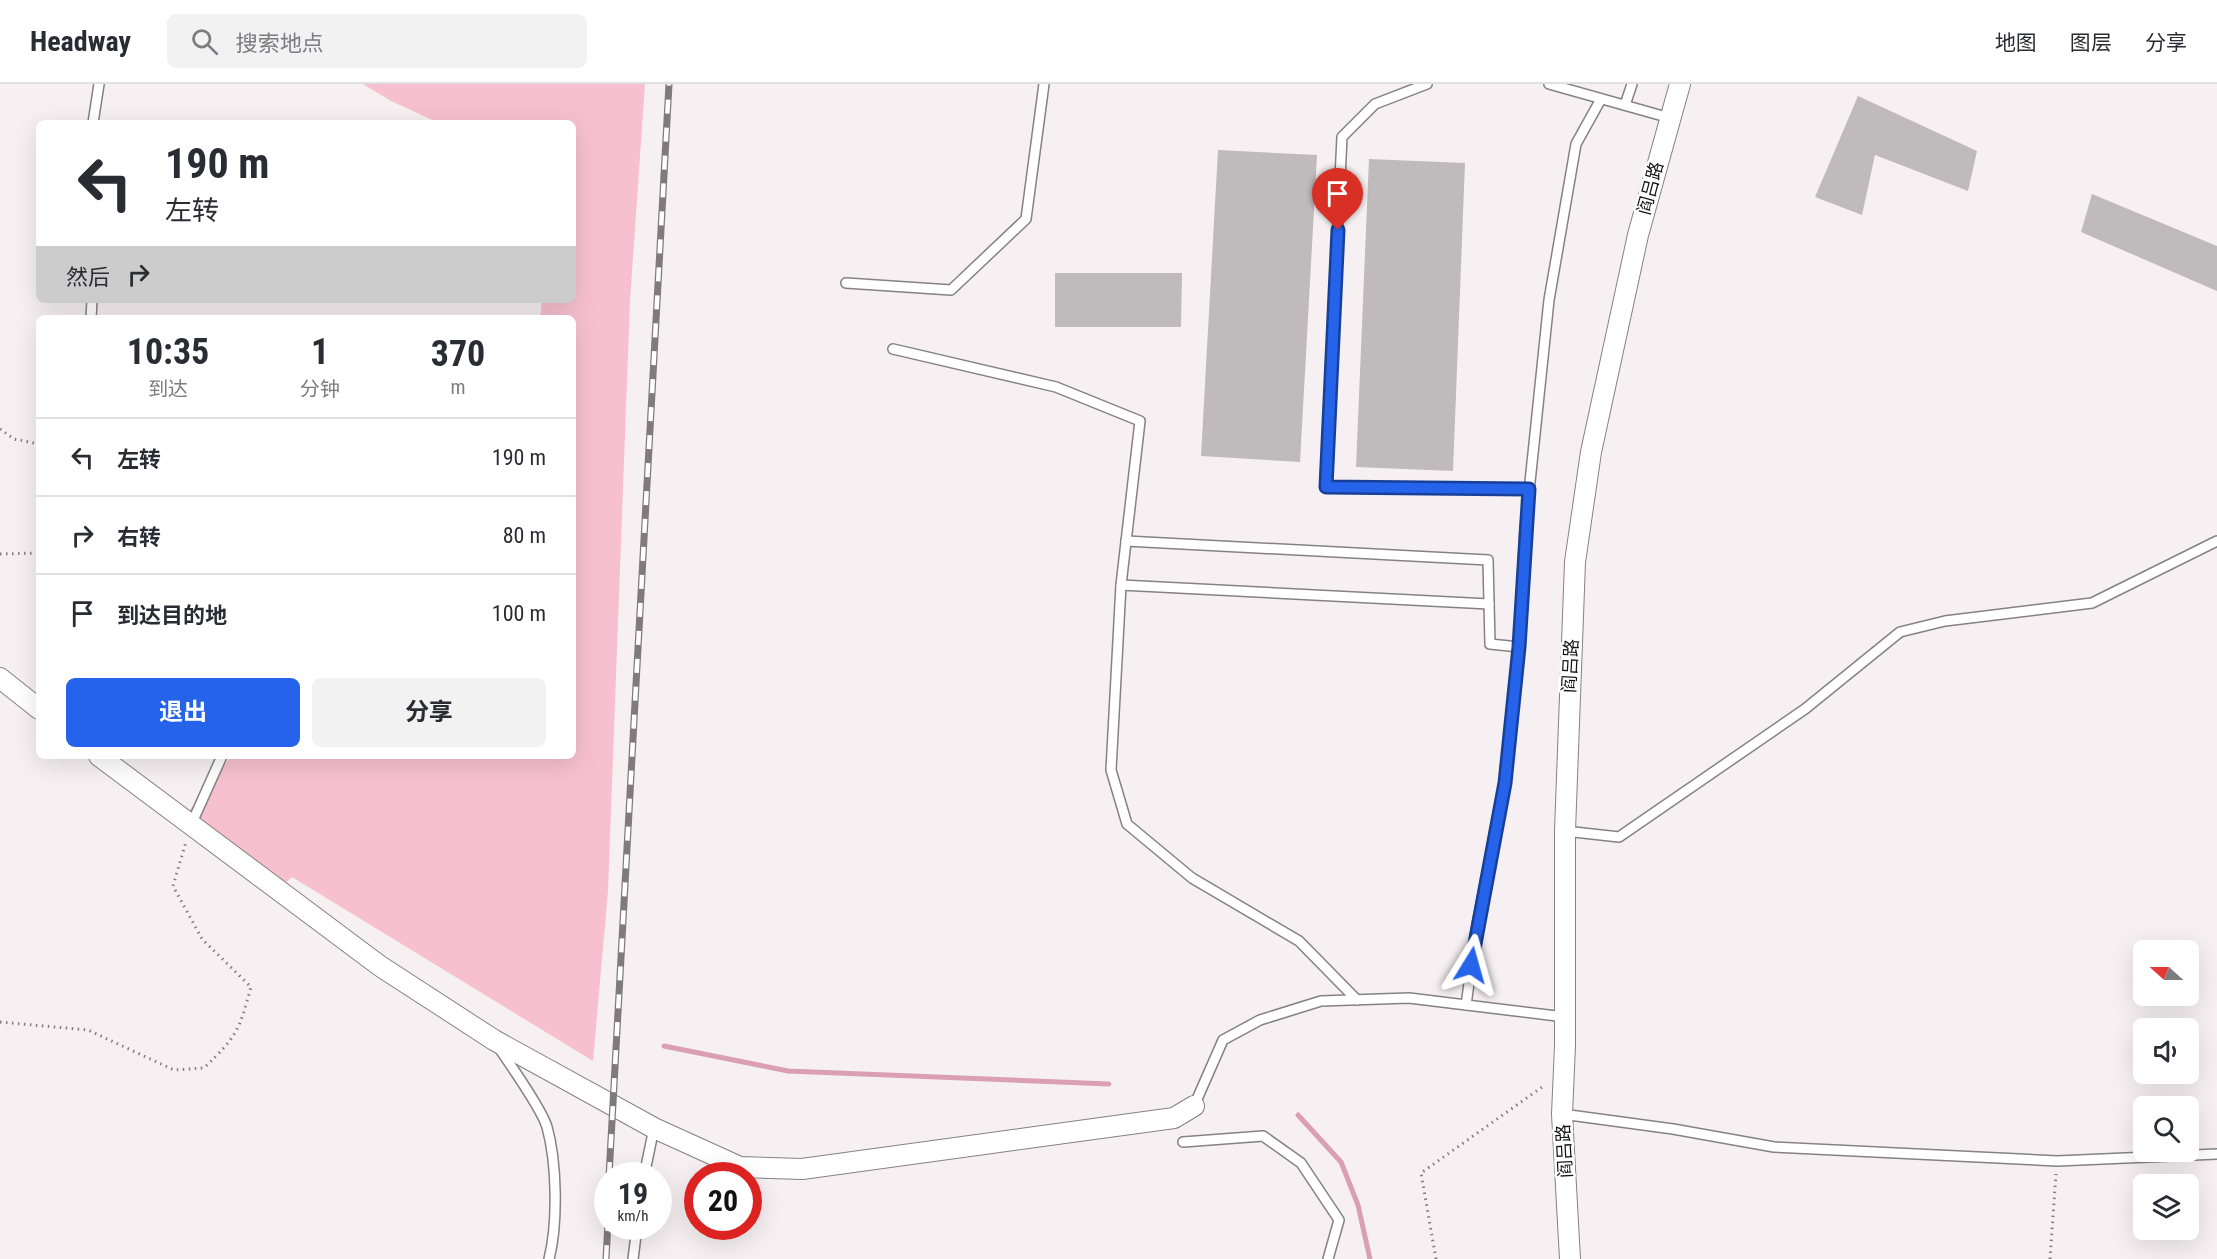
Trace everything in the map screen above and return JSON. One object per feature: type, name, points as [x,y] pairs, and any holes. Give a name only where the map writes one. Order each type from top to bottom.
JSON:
[{"type":"street","name":"阎吕路","points":[[1570,1259],[1562,1114],[1565,1017],[1565,831],[1575,562],[1591,452],[1638,235],[1680,84]]},
{"type":"street","points":[[0,678],[36,707]]},
{"type":"street","points":[[103,759],[380,966],[494,1040],[654,1128],[740,1167],[802,1170],[1174,1118],[1194,1106]]},
{"type":"lane","points":[[93,120],[99,84]]},
{"type":"lane","points":[[846,284],[951,290],[1026,219],[1044,84]]},
{"type":"lane","points":[[1427,84],[1375,104],[1342,137],[1326,487],[1529,489]]},
{"type":"lane","points":[[1549,84],[1670,118]]},
{"type":"lane","points":[[1624,105],[1632,84]]},
{"type":"lane","points":[[1466,1005],[1477,925],[1505,783],[1519,647],[1529,489],[1549,300],[1576,144],[1601,99]]},
{"type":"lane","points":[[893,349],[1056,387],[1140,422],[1121,585],[1111,770],[1127,824],[1192,878],[1299,941],[1357,1000]]},
{"type":"lane","points":[[1126,541],[1488,560],[1490,644],[1519,647]]},
{"type":"lane","points":[[1565,831],[1618,837],[1805,709],[1900,632],[1945,621],[2092,603],[2217,541]]},
{"type":"lane","points":[[1121,585],[1489,604]]},
{"type":"lane","points":[[191,826],[221,759]]},
{"type":"lane","points":[[1194,1106],[1223,1040],[1260,1020],[1321,1001],[1408,998],[1565,1017]]},
{"type":"lane","points":[[494,1040],[547,1125],[553,1170],[554,1215],[554,1238],[549,1259]]},
{"type":"lane","points":[[1562,1114],[1673,1129],[1774,1148],[2057,1161],[2217,1154]]},
{"type":"lane","points":[[647,1162],[654,1128]]},
{"type":"lane","points":[[1183,1142],[1263,1136],[1301,1163],[1339,1220],[1328,1259]]},
{"type":"lane","points":[[633,1259],[635,1240]]},
{"type":"path","points":[[0,429],[14,439],[36,443]]},
{"type":"path","points":[[0,554],[36,553]]},
{"type":"path","points":[[0,1022],[87,1030],[174,1070],[204,1068],[231,1042],[240,1028],[251,987],[202,939],[173,886],[191,826]]},
{"type":"path","points":[[1436,1259],[1421,1173],[1564,1072]]},
{"type":"path","points":[[2050,1259],[2057,1161]]},
{"type":"shaded area","points":[[363,84],[645,84],[630,301],[608,891],[593,1061],[292,877],[274,893],[176,825],[204,794],[229,759],[576,759],[576,315],[540,315],[542,303],[576,303],[576,120],[432,120],[391,101]]},
{"type":"building","points":[[1858,96],[1977,151],[1968,191],[1875,155],[1862,215],[1815,197]]},
{"type":"building","points":[[1218,150],[1317,155],[1300,462],[1201,456]]},
{"type":"building","points":[[1369,159],[1465,163],[1453,471],[1356,467]]},
{"type":"building","points":[[2092,194],[2217,246],[2217,291],[2081,232]]},
{"type":"building","points":[[1055,273],[1182,273],[1181,327],[1055,327]]},
{"type":"waterway","points":[[664,1046],[788,1071],[1109,1084]]},
{"type":"waterway","points":[[1298,1115],[1341,1162],[1358,1205],[1370,1259]]},
{"type":"railway","points":[[610,1162],[669,84]]},
{"type":"railway","points":[[606,1259],[607,1240]]},
{"type":"route","points":[[1338,230],[1326,487],[1529,489],[1519,647],[1505,783],[1471,965]]}]
